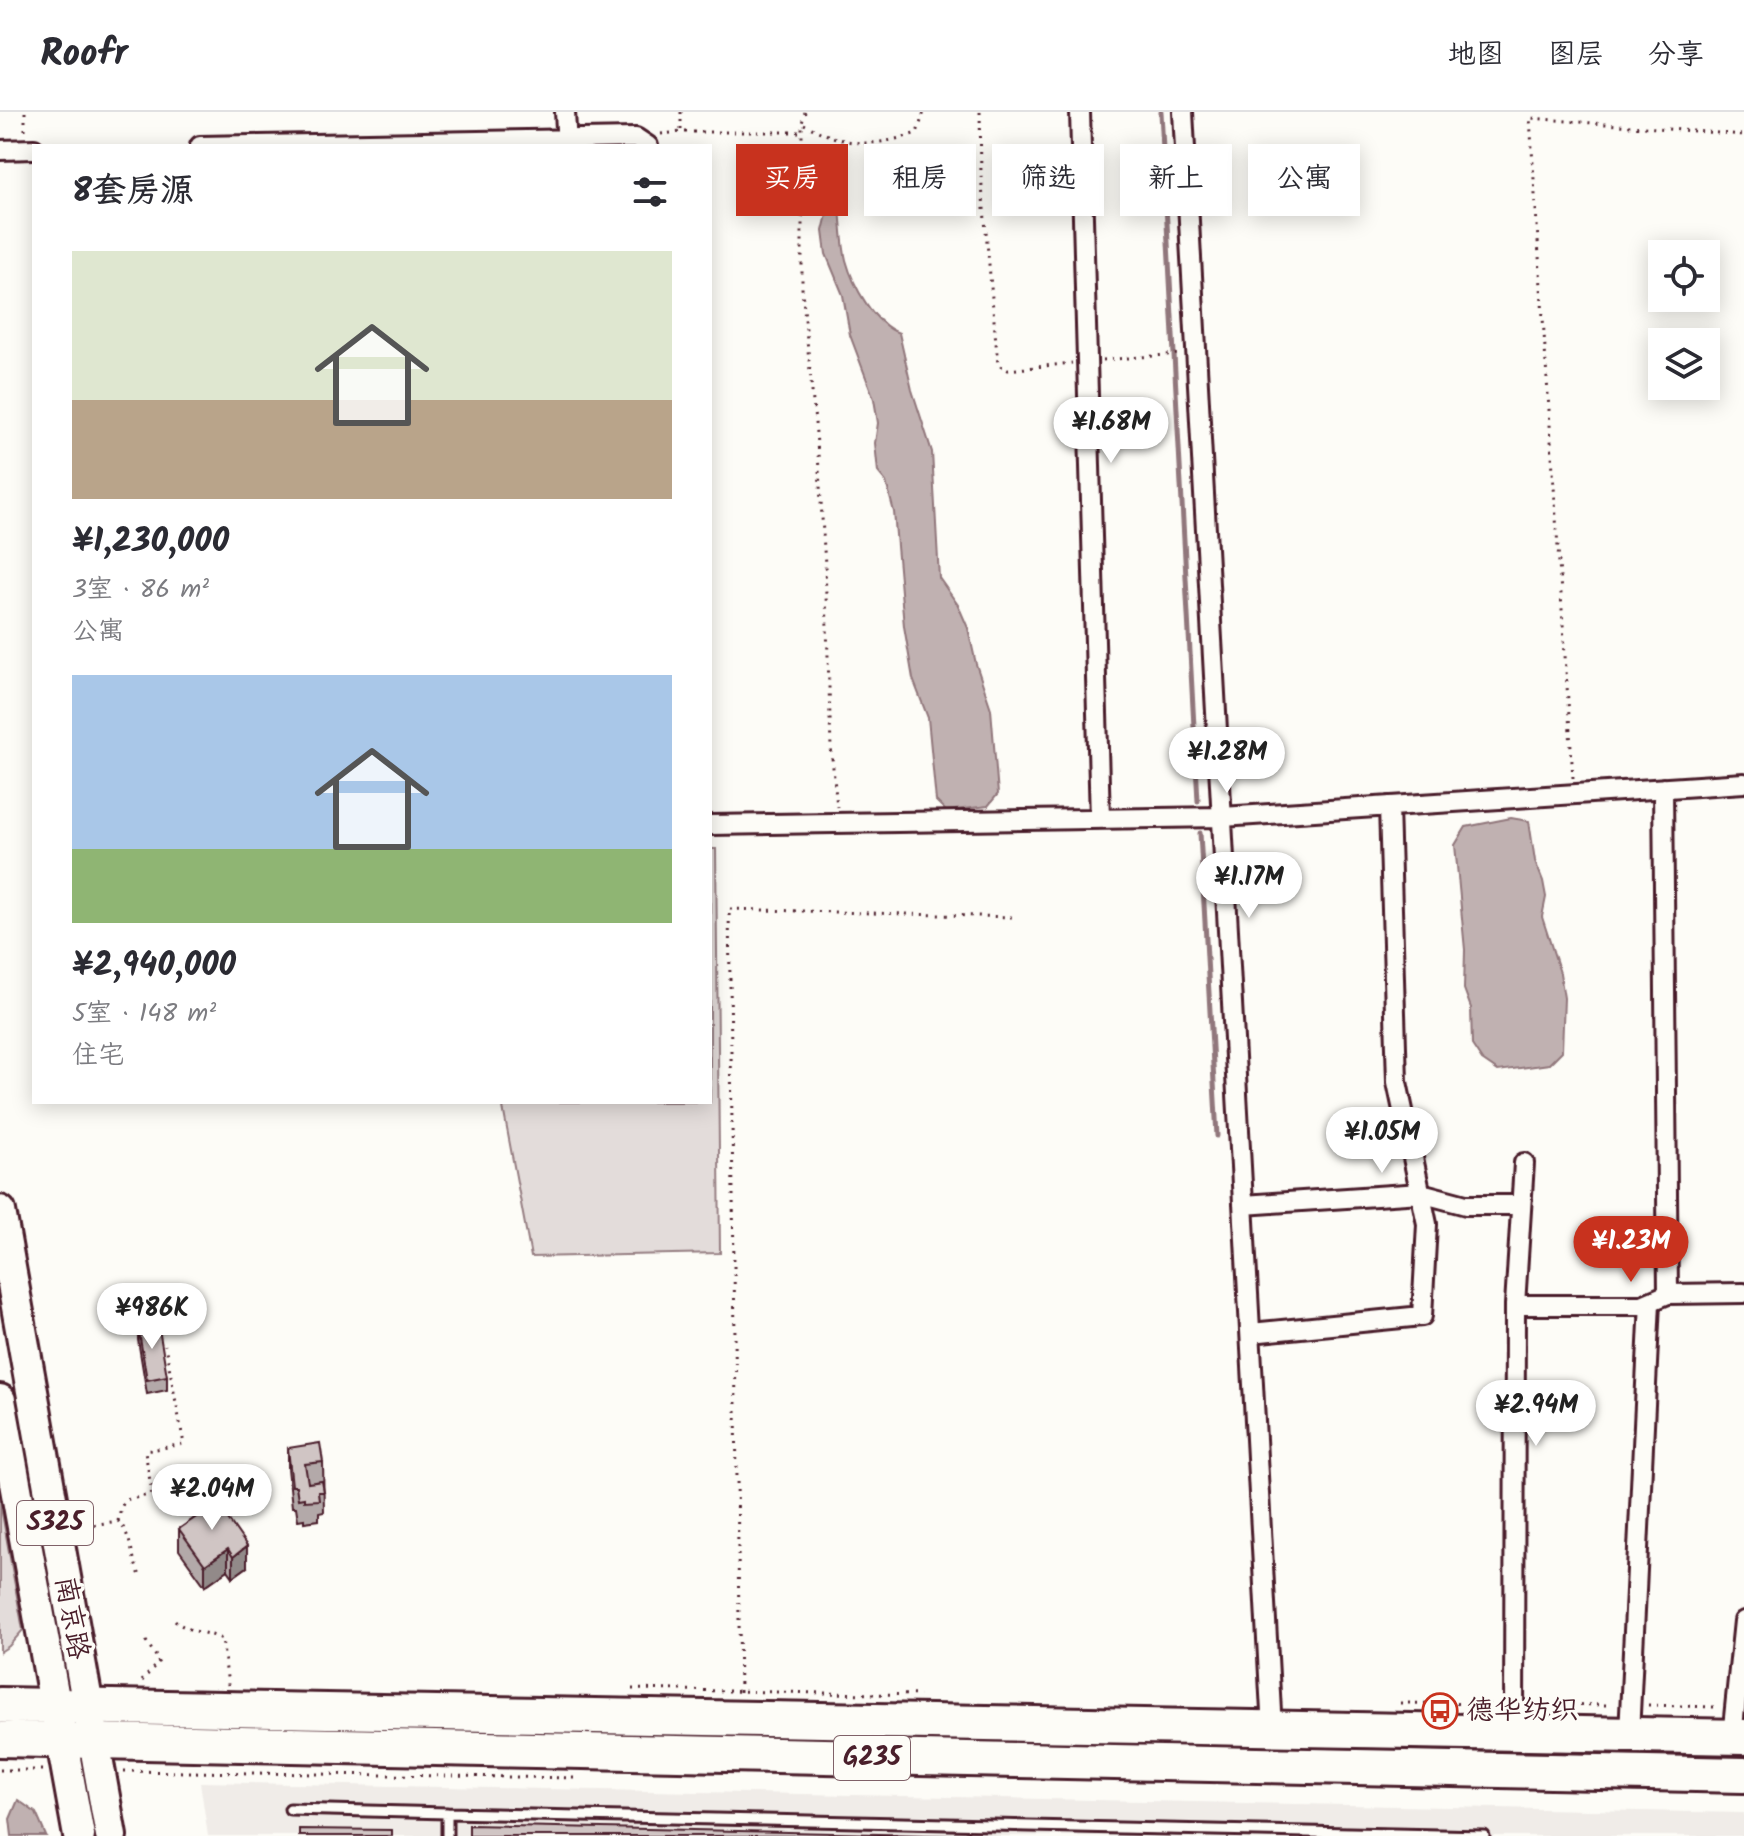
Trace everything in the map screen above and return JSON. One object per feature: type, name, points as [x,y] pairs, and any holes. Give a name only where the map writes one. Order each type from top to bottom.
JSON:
[{"type":"highway","name":"G235","points":[[0,1705],[1738,1737]]},
{"type":"highway","name":"G235","points":[[0,1739],[1744,1775]]},
{"type":"main road","name":"南京路","points":[[0,1211],[56,1531],[72,1707]]},
{"type":"main road","name":"南京路","points":[[0,1400],[78,1741],[111,1836]]},
{"type":"main road","name":"南京路","points":[[78,1741],[79,1836]]},
{"type":"street","points":[[565,112],[566,143]]},
{"type":"street","points":[[1080,112],[1100,819]]},
{"type":"street","points":[[1183,112],[1272,1730]]},
{"type":"street","points":[[444,144],[566,143],[636,138],[645,144]]},
{"type":"street","points":[[0,150],[32,149]]},
{"type":"street","points":[[712,825],[1222,817],[1744,783]]},
{"type":"street","points":[[1663,788],[1668,1294]]},
{"type":"street","points":[[1251,1333],[1422,1316],[1427,1224],[1397,1082],[1389,806]]},
{"type":"street","points":[[1514,1732],[1515,1305],[1524,1163]]},
{"type":"street","points":[[1243,1205],[1421,1193],[1466,1205],[1521,1205]]},
{"type":"street","points":[[1515,1305],[1642,1305],[1668,1294],[1744,1293]]},
{"type":"street","points":[[1629,1734],[1650,1302]]},
{"type":"street","points":[[1738,1737],[1744,1621]]},
{"type":"lane","points":[[290,1809],[1012,1831],[1484,1836]]},
{"type":"lane","points":[[447,1813],[447,1836]]},
{"type":"path","points":[[681,112],[681,132],[802,132]]},
{"type":"path","points":[[805,112],[802,123],[802,288],[819,470],[831,748],[838,823]]},
{"type":"path","points":[[802,123],[837,140],[875,144],[917,133],[924,112]]},
{"type":"path","points":[[980,112],[981,175],[998,365],[1008,370],[1181,354]]},
{"type":"path","points":[[1574,793],[1530,118],[1744,135]]},
{"type":"path","points":[[740,1720],[729,909],[1012,917]]},
{"type":"path","points":[[140,1575],[126,1533],[118,1521],[121,1504],[124,1500],[152,1493],[145,1451],[184,1444],[165,1345]]},
{"type":"path","points":[[56,1531],[118,1521]]},
{"type":"path","points":[[175,1620],[185,1628],[222,1639],[228,1685]]},
{"type":"path","points":[[140,1683],[159,1661],[146,1641]]},
{"type":"shaded area","points":[[827,216],[841,216],[846,260],[859,292],[873,313],[899,333],[912,390],[932,452],[939,578],[958,605],[968,628],[991,709],[998,794],[988,806],[946,811],[936,801],[928,718],[913,679],[904,626],[894,512],[886,482],[878,472],[875,443],[878,423],[874,399],[850,335],[843,295],[826,254],[823,231]]},
{"type":"shaded area","points":[[1511,818],[1529,821],[1535,861],[1543,881],[1546,897],[1542,917],[1560,973],[1564,998],[1562,1051],[1549,1064],[1498,1071],[1482,1060],[1472,1045],[1471,1008],[1464,989],[1465,950],[1455,845],[1466,827]]},
{"type":"shaded area","points":[[712,849],[716,849],[720,1253],[531,1257],[502,1104],[712,1104]]},
{"type":"shaded area","points":[[0,1502],[23,1630],[0,1652]]},
{"type":"shaded area","points":[[200,1782],[1744,1813],[1744,1836],[208,1836]]},
{"type":"shaded area","points":[[18,1800],[36,1813],[46,1836],[12,1836],[10,1819]]},
{"type":"building","points":[[158,1323],[167,1376],[147,1380],[138,1326]]},
{"type":"building","points":[[320,1443],[323,1462],[305,1464],[308,1483],[322,1481],[324,1492],[318,1492],[319,1500],[298,1499],[296,1486],[292,1486],[288,1448]]},
{"type":"building","points":[[210,1493],[247,1546],[233,1557],[228,1549],[205,1565],[179,1529],[202,1513],[195,1504]]},
{"type":"building","points":[[469,1825],[971,1836],[469,1836]]},
{"type":"building","points":[[299,1829],[392,1830],[392,1836],[299,1836]]},
{"type":"waterway","points":[[1161,112],[1198,801]]},
{"type":"waterway","points":[[1200,833],[1217,1136]]},
{"type":"place","name":"德华纺织","points":[[1440,1711]]}]
